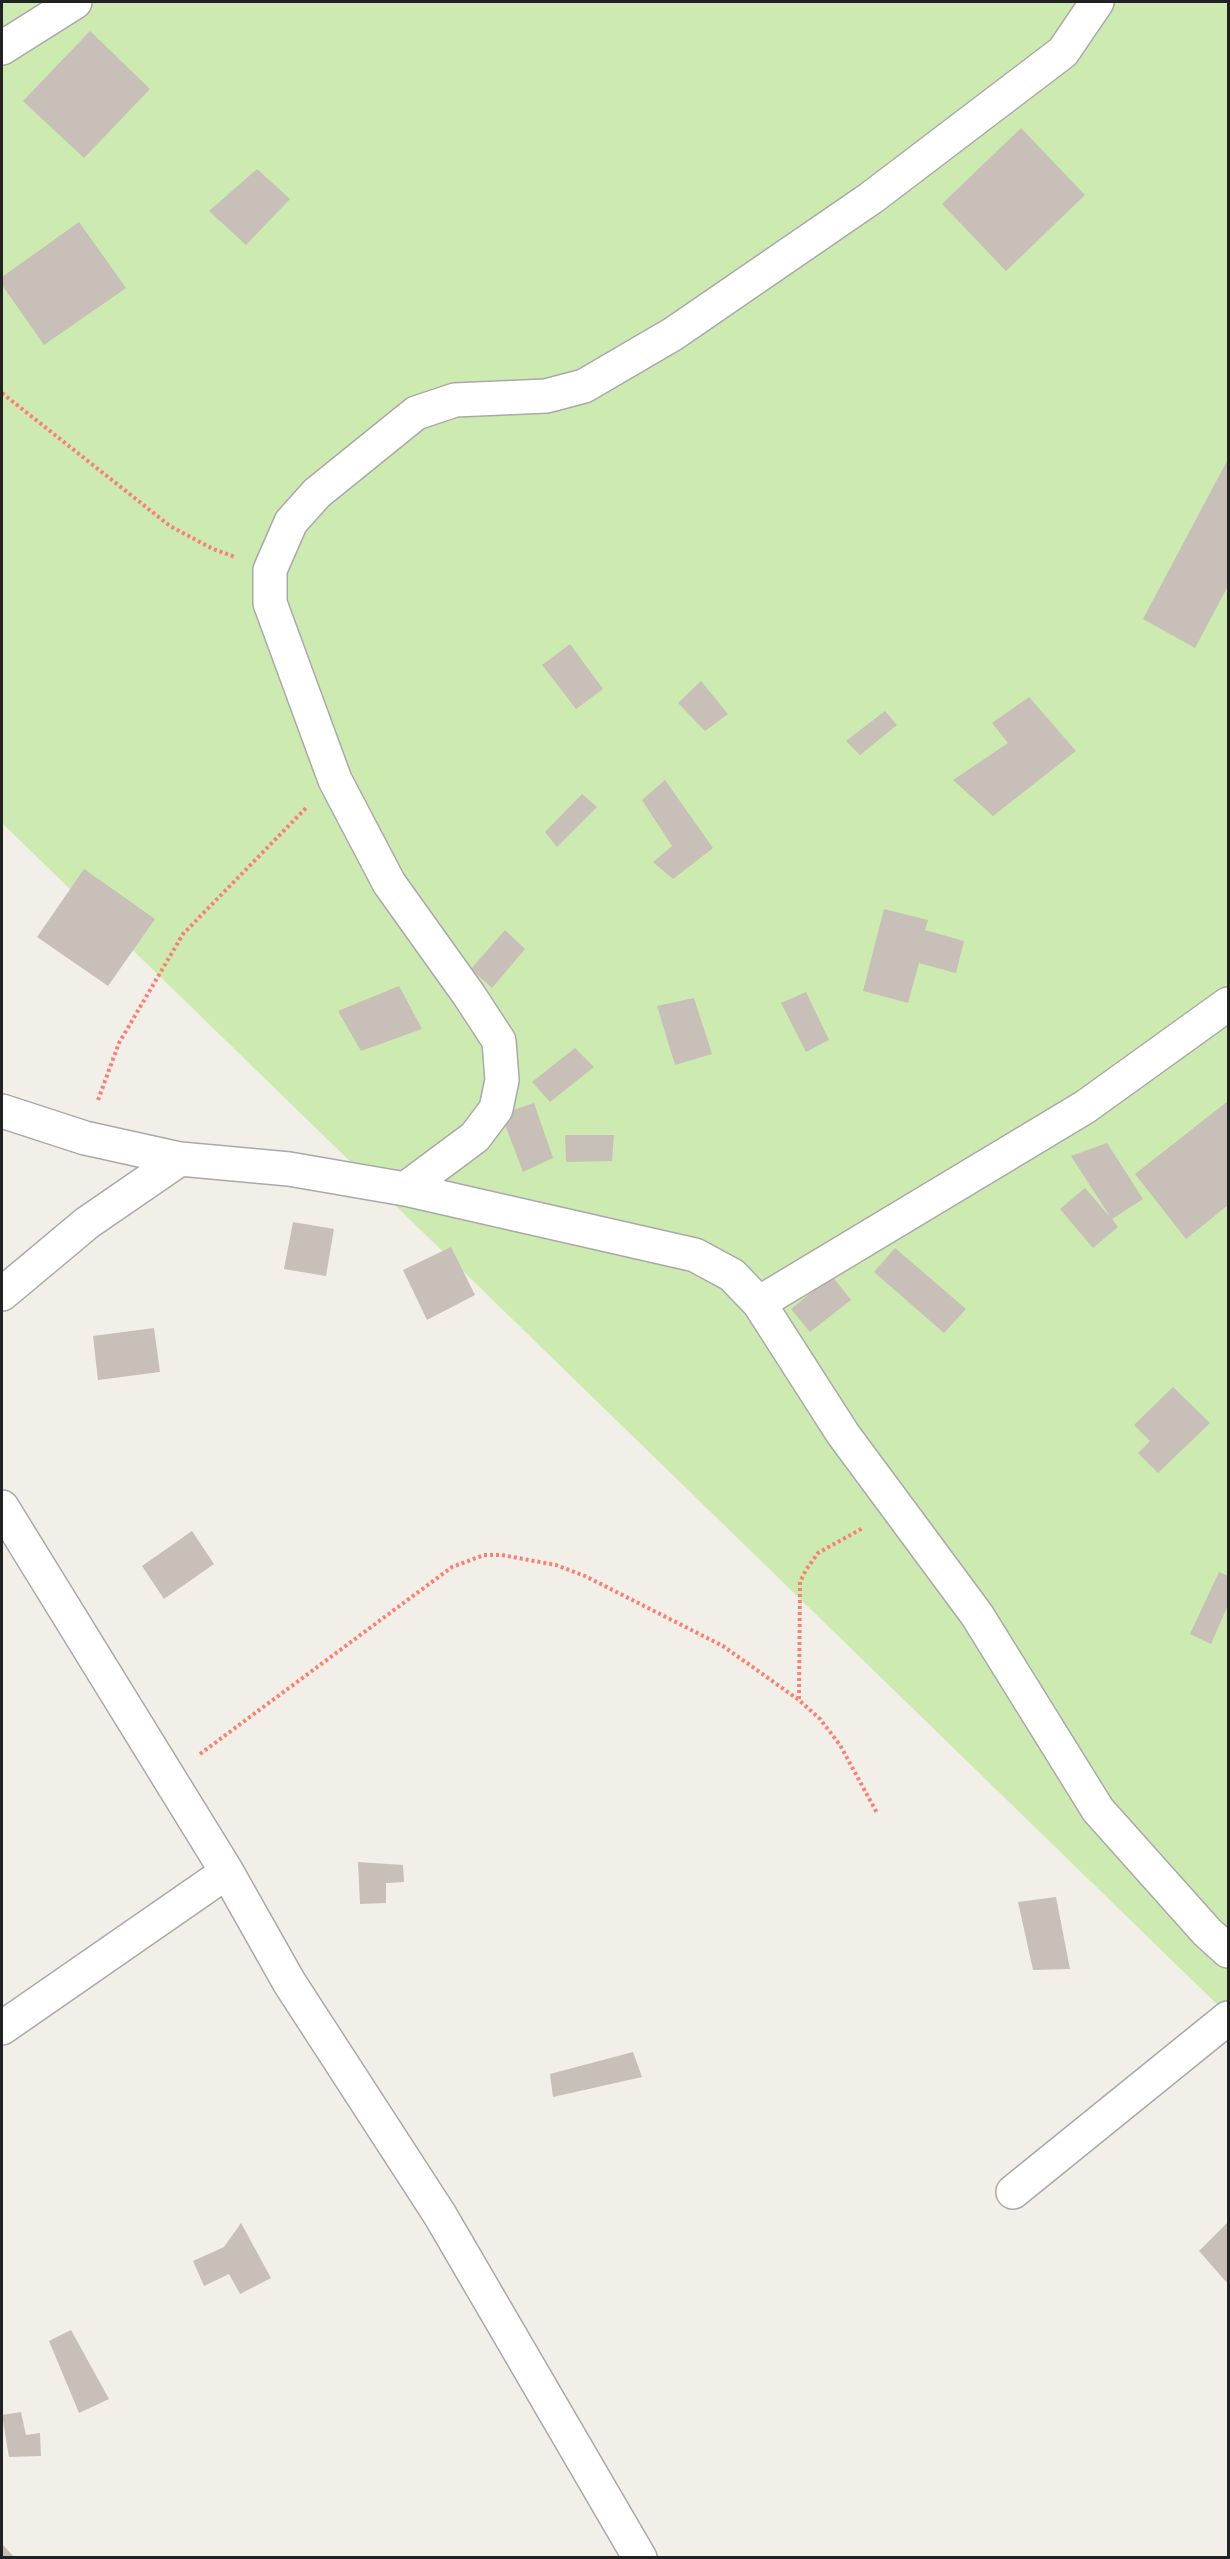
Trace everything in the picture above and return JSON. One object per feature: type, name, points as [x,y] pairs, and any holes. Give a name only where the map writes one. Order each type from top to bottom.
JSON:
[{"type":"street","points":[[2,48],[75,2]]},
{"type":"street","points":[[405,1189],[475,1137],[496,1109],[502,1080],[499,1041],[469,995],[388,883],[335,780],[270,603],[270,570],[291,522],[317,494],[416,413],[455,400],[546,396],[584,386],[674,334],[871,198],[1063,52],[1097,2]]},
{"type":"street","points":[[759,1303],[1085,1107],[1228,1004]]},
{"type":"street","points":[[2,1111],[85,1138],[180,1159],[289,1169],[405,1189],[695,1255],[732,1275],[759,1303],[843,1434],[977,1615],[1098,1810],[1207,1932],[1228,1951]]},
{"type":"street","points":[[2,1294],[87,1223],[180,1159]]},
{"type":"street","points":[[2,1507],[227,1872],[289,1982],[440,2215],[640,2558]]},
{"type":"street","points":[[2,2028],[227,1872]]},
{"type":"street","points":[[1013,2192],[1228,2018]]},
{"type":"path","points":[[2,393],[170,526],[213,549],[270,570]]},
{"type":"path","points":[[85,1138],[119,1043],[183,934],[262,851],[335,780]]},
{"type":"path","points":[[799,1700],[799,1597],[800,1582],[806,1570],[818,1554],[899,1508]]},
{"type":"path","points":[[168,1778],[452,1567],[484,1555],[502,1555],[556,1565],[585,1576],[723,1646],[799,1700],[820,1719],[840,1745],[878,1813]]},
{"type":"green space","points":[[2,2],[1228,2],[1228,2015],[2,823]]},
{"type":"building","points":[[90,31],[150,89],[84,158],[23,101]]},
{"type":"building","points":[[1021,128],[1085,195],[1006,271],[942,204]]},
{"type":"building","points":[[257,169],[290,199],[246,245],[209,211]]},
{"type":"building","points":[[79,222],[126,288],[44,345],[2,285],[2,277]]},
{"type":"building","points":[[1228,459],[1228,586],[1195,648],[1143,619]]},
{"type":"building","points":[[570,644],[603,689],[576,709],[542,665]]},
{"type":"building","points":[[701,681],[728,714],[705,731],[678,703]]},
{"type":"building","points":[[1029,697],[1076,751],[993,816],[953,780],[1008,743],[992,723]]},
{"type":"building","points":[[885,711],[897,725],[860,755],[846,741]]},
{"type":"building","points":[[665,780],[713,848],[673,879],[653,862],[672,846],[642,800]]},
{"type":"building","points":[[582,794],[597,807],[557,847],[545,832]]},
{"type":"building","points":[[84,869],[155,919],[108,986],[37,937]]},
{"type":"building","points":[[884,909],[928,920],[925,930],[964,941],[956,973],[919,963],[908,1003],[863,991]]},
{"type":"building","points":[[505,930],[525,949],[492,988],[471,969]]},
{"type":"building","points":[[399,986],[422,1029],[361,1051],[338,1011]]},
{"type":"building","points":[[806,992],[829,1040],[806,1052],[781,1003]]},
{"type":"building","points":[[694,998],[712,1054],[675,1065],[657,1006]]},
{"type":"building","points":[[575,1048],[594,1067],[550,1102],[532,1082]]},
{"type":"building","points":[[1228,1101],[1228,1205],[1186,1239],[1135,1174]]},
{"type":"building","points":[[534,1103],[553,1158],[523,1172],[501,1114]]},
{"type":"building","points":[[565,1135],[614,1135],[612,1161],[566,1162]]},
{"type":"building","points":[[1107,1143],[1143,1199],[1112,1219],[1118,1227],[1093,1248],[1060,1209],[1085,1188],[1111,1218],[1071,1156]]},
{"type":"building","points":[[293,1222],[334,1229],[326,1276],[284,1269]]},
{"type":"building","points":[[451,1247],[475,1295],[427,1320],[403,1270]]},
{"type":"building","points":[[895,1248],[966,1309],[944,1333],[874,1272]]},
{"type":"building","points":[[832,1276],[851,1300],[810,1332],[791,1309]]},
{"type":"building","points":[[154,1328],[160,1372],[98,1380],[93,1336]]},
{"type":"building","points":[[1173,1387],[1210,1423],[1158,1473],[1138,1453],[1150,1441],[1134,1425]]},
{"type":"building","points":[[192,1531],[214,1564],[164,1599],[142,1566]]},
{"type":"building","points":[[1219,1572],[1228,1576],[1228,1605],[1211,1644],[1190,1634]]},
{"type":"building","points":[[358,1862],[403,1865],[404,1882],[386,1883],[386,1903],[360,1904]]},
{"type":"building","points":[[1056,1897],[1070,1969],[1033,1970],[1018,1902]]},
{"type":"building","points":[[633,2052],[642,2077],[553,2097],[550,2074]]},
{"type":"building","points":[[1228,2222],[1228,2284],[1199,2251]]},
{"type":"building","points":[[241,2223],[271,2278],[240,2294],[229,2274],[204,2286],[193,2261],[224,2247]]},
{"type":"building","points":[[71,2330],[109,2399],[79,2413],[49,2341]]},
{"type":"building","points":[[21,2412],[26,2435],[40,2433],[41,2456],[9,2457],[2,2415]]},
{"type":"building","points":[[3,2545],[15,2558],[2,2558]]}]
